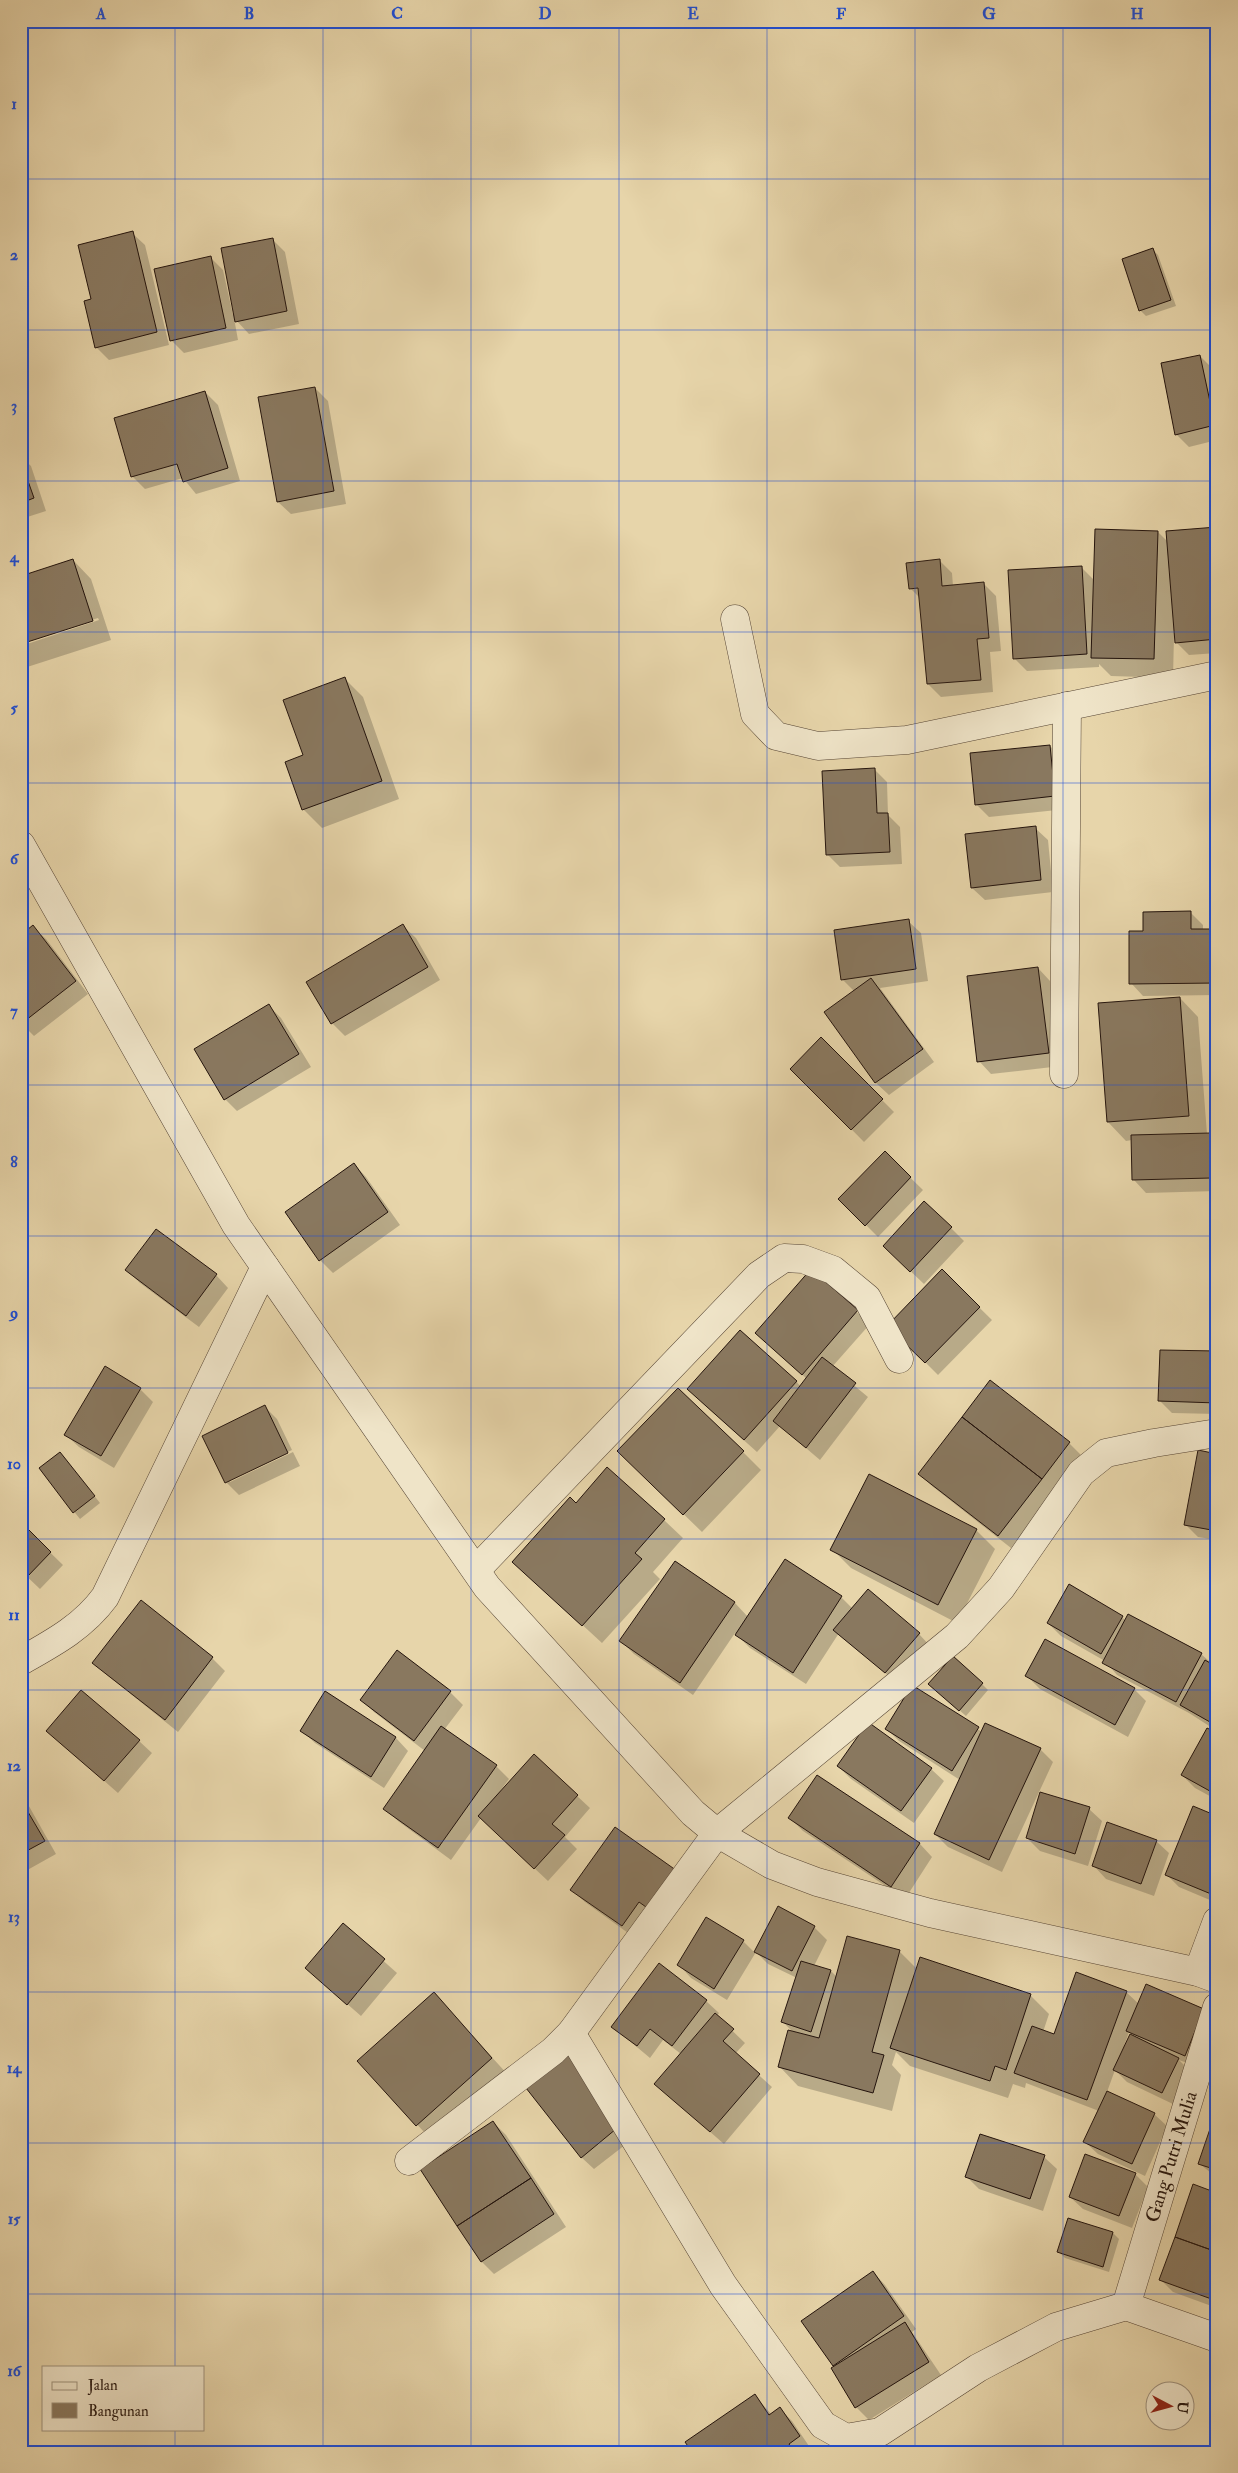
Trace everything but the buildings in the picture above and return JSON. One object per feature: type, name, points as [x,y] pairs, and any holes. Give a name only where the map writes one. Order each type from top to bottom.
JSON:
[{"type":"street","points":[[735,619],[755,714],[776,736],[818,746],[907,740],[1217,675]]},
{"type":"street","points":[[1064,1074],[1067,706]]},
{"type":"street","points":[[21,845],[236,1225],[487,1587],[693,1812],[717,1832],[772,1865],[817,1882],[930,1913],[1208,1976],[1217,1921]]},
{"type":"street","points":[[476,1570],[759,1275],[784,1258],[803,1259],[833,1270],[867,1298],[899,1359]]},
{"type":"street","points":[[21,1661],[61,1639],[92,1615],[105,1597],[265,1267]]},
{"type":"street","points":[[409,2161],[554,2051],[571,2033],[717,1832],[957,1636],[1001,1588],[1081,1472],[1106,1453],[1154,1442],[1217,1434]]},
{"type":"street","name":"Gang Putri Mulia","points":[[1126,2306],[1217,2007]]},
{"type":"street","points":[[571,2033],[723,2285],[823,2425],[846,2438],[880,2432],[978,2368],[1056,2327],[1126,2306],[1217,2338]]}]
